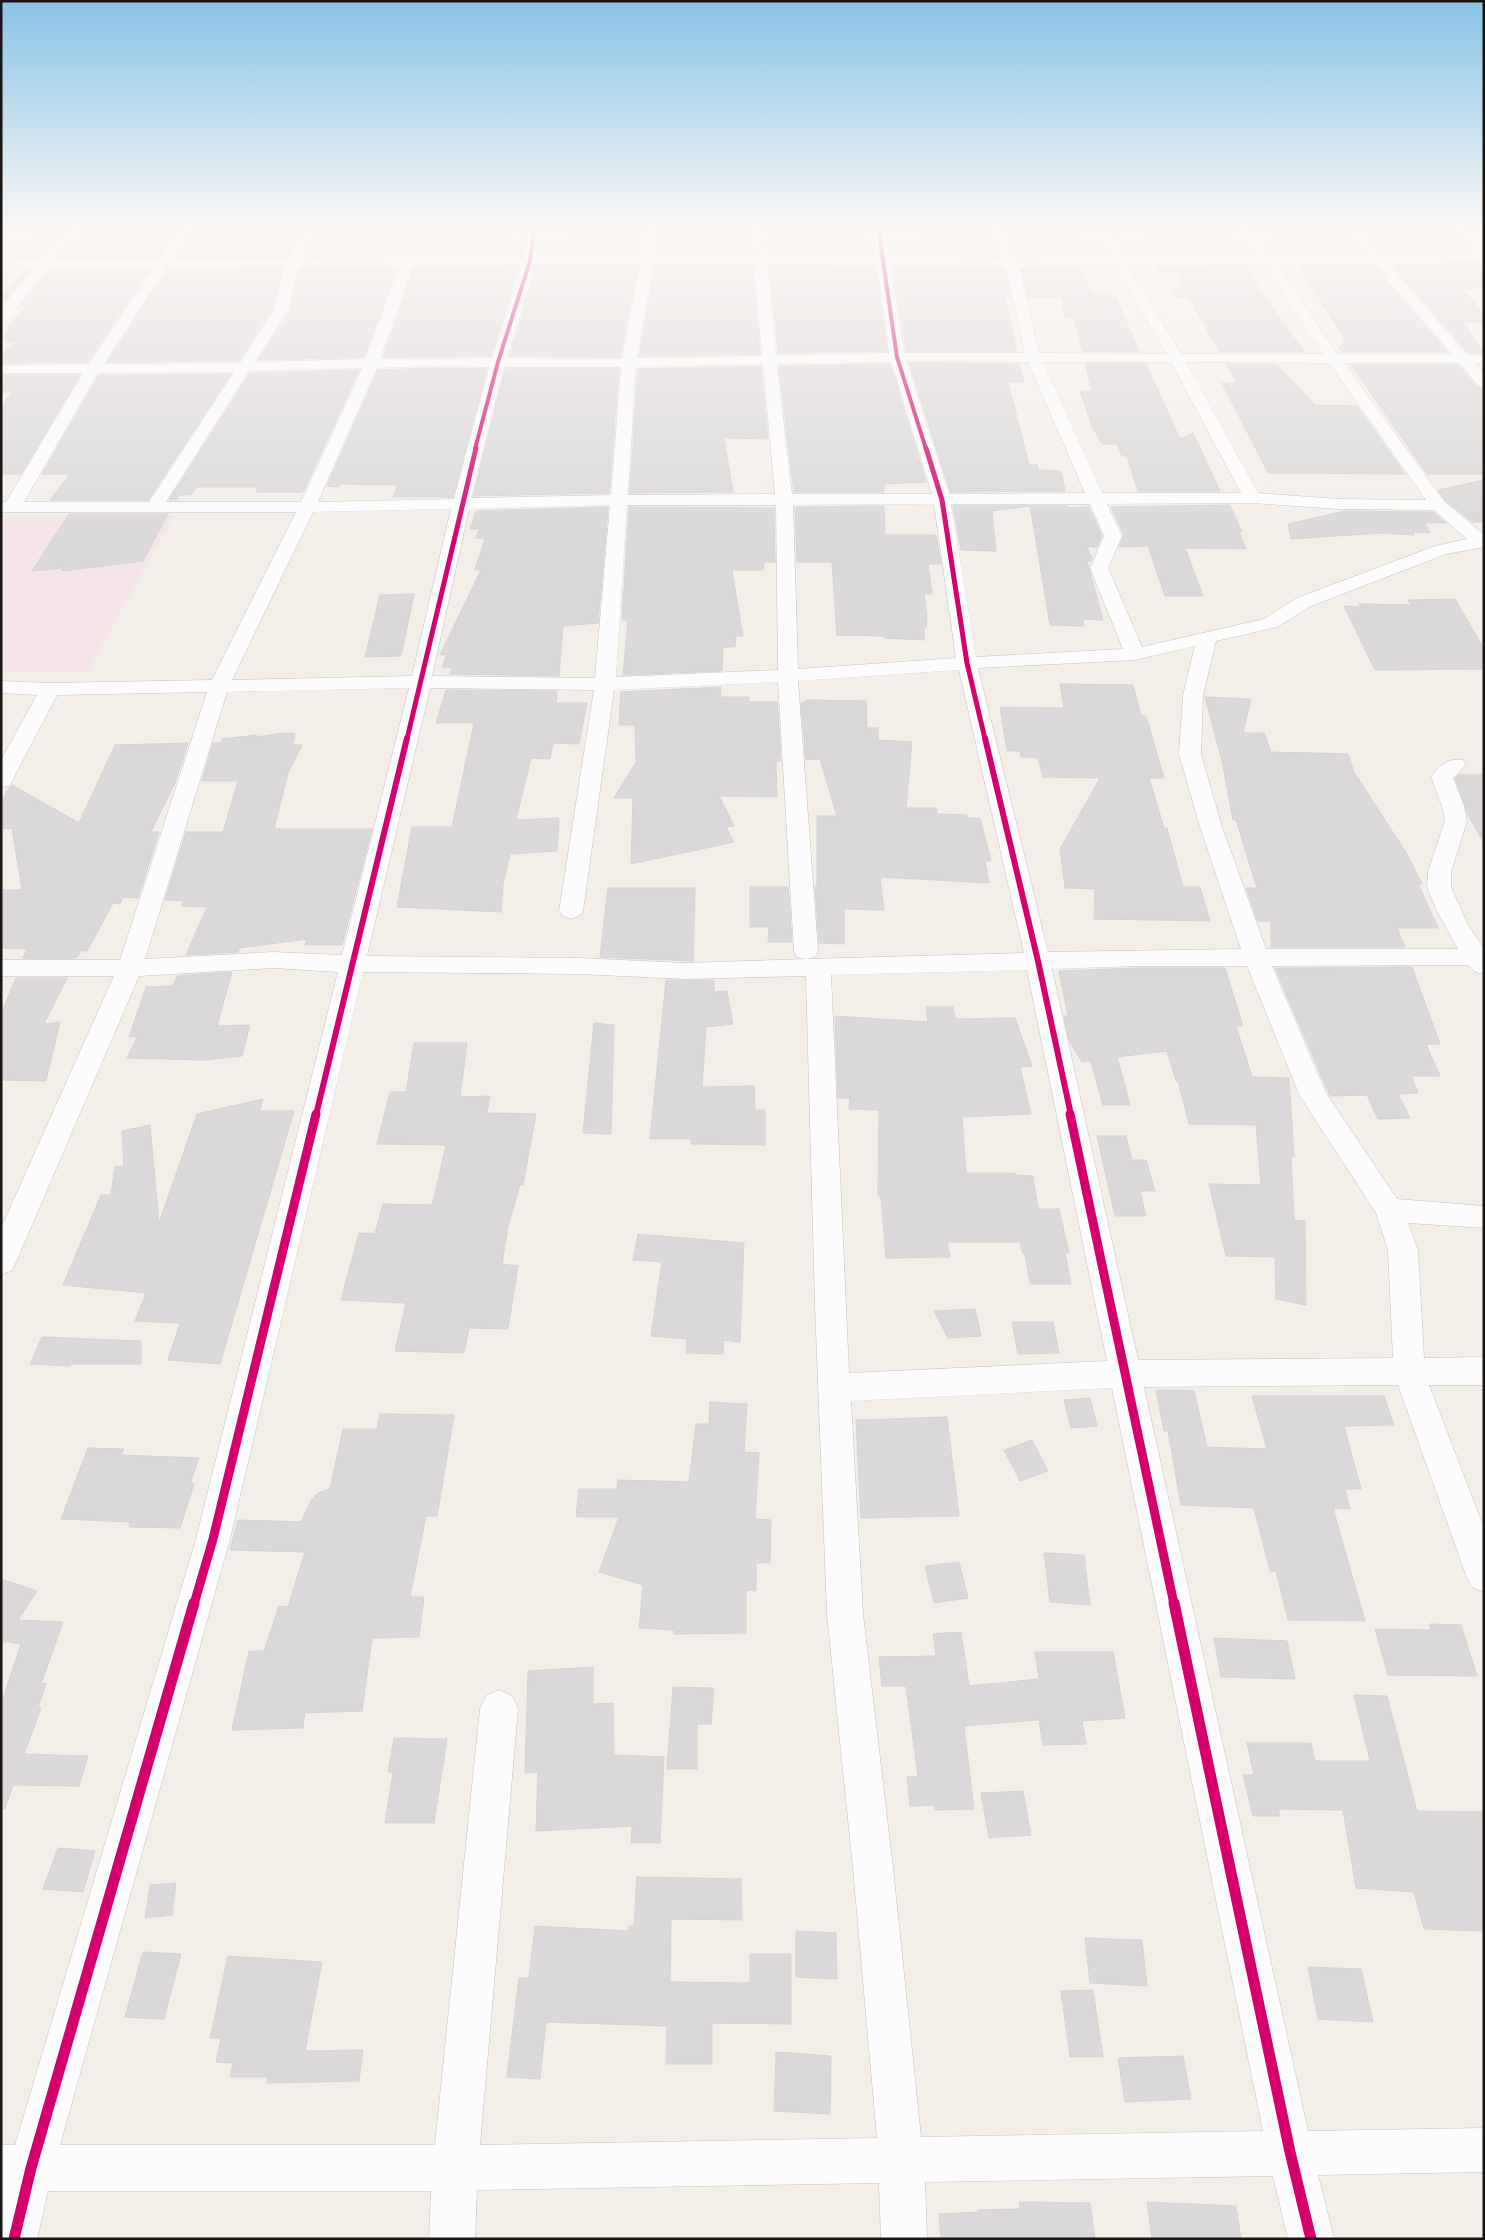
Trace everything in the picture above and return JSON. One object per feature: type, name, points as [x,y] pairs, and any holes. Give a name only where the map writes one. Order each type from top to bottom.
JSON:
[{"type":"street","points":[[7,507],[117,331]]},
{"type":"street","points":[[155,506],[268,331]]},
{"type":"street","points":[[1,1262],[130,968],[220,686],[307,507],[364,382],[383,331]]},
{"type":"street","points":[[14,2239],[16,2168],[213,1539],[421,682],[461,504],[508,331]]},
{"type":"street","points":[[572,911],[605,684],[629,363],[634,331]]},
{"type":"street","points":[[767,331],[784,500],[788,676],[812,959],[845,1614],[873,1868],[901,2159],[904,2239]]},
{"type":"street","points":[[893,331],[897,357],[942,500],[968,663],[1038,961],[1290,2152],[1311,2239]]},
{"type":"street","points":[[1027,331],[1033,357],[1113,536],[1099,568],[1135,654]]},
{"type":"street","points":[[1160,331],[1252,498]]},
{"type":"street","points":[[1314,331],[1438,505],[1482,541]]},
{"type":"street","points":[[1441,331],[1484,383]]},
{"type":"street","points":[[1,369],[246,367],[371,363],[629,363],[897,357],[1176,357],[1334,360],[1484,359]]},
{"type":"street","points":[[7,507],[307,507],[619,500],[1097,500],[1252,498],[1338,504],[1438,505]]},
{"type":"street","points":[[1,688],[50,689],[421,682],[605,684],[788,676],[968,663],[1135,654],[1270,623],[1314,598],[1441,550],[1482,541]]},
{"type":"street","points":[[1207,637],[1193,695],[1190,754],[1211,827],[1256,957],[1314,1096],[1389,1210],[1403,1250],[1409,1373],[1484,1575]]},
{"type":"street","points":[[1,781],[50,689]]},
{"type":"street","points":[[1454,765],[1442,777],[1456,819],[1450,846],[1438,881],[1446,905],[1480,960]]},
{"type":"street","points":[[1,968],[129,968],[273,960],[354,964],[578,966],[685,971],[812,959],[1038,961],[1256,957],[1480,960]]},
{"type":"street","points":[[1389,1210],[1484,1217]]},
{"type":"street","points":[[834,1388],[1125,1374],[1484,1371]]},
{"type":"street","points":[[452,2239],[455,2168],[499,1709]]},
{"type":"street","points":[[16,2168],[455,2168],[1484,2150]]},
{"type":"shaded area","points":[[174,516],[87,672],[1,671],[1,517]]},
{"type":"building","points":[[10,331],[109,331],[88,362],[1,363],[1,356],[16,342],[6,342],[10,338],[3,338]]},
{"type":"building","points":[[128,331],[258,331],[239,361],[107,362]]},
{"type":"building","points":[[277,331],[374,331],[364,357],[258,360]]},
{"type":"building","points":[[392,331],[499,331],[491,356],[383,357]]},
{"type":"building","points":[[518,331],[625,331],[620,357],[510,356]]},
{"type":"building","points":[[643,331],[758,331],[760,354],[639,356]]},
{"type":"building","points":[[776,331],[884,331],[887,351],[778,353]]},
{"type":"building","points":[[903,331],[1012,331],[1017,351],[906,351]]},
{"type":"building","points":[[1077,331],[1130,331],[1140,352],[1082,351]]},
{"type":"building","points":[[1207,331],[1289,331],[1304,352],[1219,352]]},
{"type":"building","points":[[1339,331],[1429,331],[1448,352],[1342,352],[1339,347],[1346,342]]},
{"type":"building","points":[[1449,331],[1469,331],[1483,353],[1468,353]]},
{"type":"building","points":[[909,363],[1019,364],[1024,382],[1008,382],[1029,465],[1037,465],[1038,470],[1061,471],[1065,491],[950,492]]},
{"type":"building","points":[[890,364],[926,482],[884,484],[884,492],[794,492],[779,366]]},
{"type":"building","points":[[1085,364],[1146,364],[1180,439],[1193,433],[1220,491],[1138,491],[1127,456],[1122,456],[1117,444],[1102,444],[1092,426],[1080,391],[1092,391]]},
{"type":"building","points":[[1226,364],[1277,365],[1315,405],[1357,406],[1405,474],[1268,473],[1222,383],[1237,383]]},
{"type":"building","points":[[1351,365],[1458,365],[1478,387],[1484,389],[1484,474],[1427,474]]},
{"type":"building","points":[[761,366],[768,439],[724,438],[733,492],[630,493],[638,369]]},
{"type":"building","points":[[487,369],[453,497],[393,497],[398,485],[340,484],[339,487],[327,486],[378,370]]},
{"type":"building","points":[[505,369],[619,369],[609,493],[473,496]]},
{"type":"building","points":[[359,370],[303,492],[256,492],[258,487],[196,487],[191,495],[179,495],[176,500],[169,500],[250,373]]},
{"type":"building","points":[[231,374],[148,500],[50,500],[70,474],[42,474],[99,375]]},
{"type":"building","points":[[1,375],[80,375],[21,474],[1,474],[1,407],[12,392],[1,392]]},
{"type":"building","points":[[1484,480],[1484,522],[1472,522],[1445,500],[1438,490]]},
{"type":"building","points":[[1230,505],[1242,532],[1239,532],[1246,549],[1185,548],[1203,596],[1165,596],[1148,546],[1119,547],[1124,535],[1111,507]]},
{"type":"building","points":[[884,506],[885,535],[936,535],[941,564],[928,564],[932,594],[924,594],[927,618],[926,627],[924,627],[924,640],[884,638],[884,636],[837,635],[832,562],[797,562],[795,507]]},
{"type":"building","points":[[953,506],[1030,506],[992,511],[996,551],[961,550]]},
{"type":"building","points":[[1030,506],[1089,507],[1102,536],[1097,547],[1087,547],[1092,558],[1091,561],[1087,561],[1103,620],[1083,619],[1084,626],[1050,625]]},
{"type":"building","points":[[608,507],[598,623],[563,626],[559,676],[450,674],[452,668],[442,667],[447,655],[440,655],[481,570],[475,570],[485,539],[476,538],[479,529],[470,529],[476,511]]},
{"type":"building","points":[[629,507],[774,508],[775,562],[764,562],[763,570],[732,570],[743,636],[736,636],[735,647],[723,647],[722,671],[623,675],[628,620],[622,620]]},
{"type":"building","points":[[1345,511],[1433,512],[1446,523],[1425,523],[1430,533],[1413,532],[1414,535],[1380,533],[1291,539],[1288,524]]},
{"type":"building","points":[[69,514],[168,514],[143,561],[62,571],[62,568],[32,571]]},
{"type":"building","points":[[414,594],[401,656],[365,657],[380,595]]},
{"type":"building","points":[[1455,599],[1484,649],[1484,669],[1375,670],[1344,606],[1361,607],[1359,604],[1411,605],[1408,600]]},
{"type":"building","points":[[1060,684],[1133,685],[1141,716],[1146,716],[1164,778],[1149,778],[1164,828],[1167,828],[1183,887],[1200,887],[1210,921],[1094,919],[1095,889],[1065,888],[1060,849],[1100,778],[1043,777],[1038,758],[1021,757],[1020,751],[1007,751],[1000,707],[1064,708]]},
{"type":"building","points":[[721,687],[720,697],[749,697],[749,702],[777,702],[781,761],[776,761],[777,797],[719,796],[734,826],[726,827],[734,842],[631,864],[633,798],[614,798],[636,762],[635,725],[619,725],[621,692]]},
{"type":"building","points":[[446,690],[557,691],[556,703],[587,703],[579,744],[553,743],[550,759],[531,758],[516,820],[559,818],[557,851],[510,854],[503,884],[501,912],[397,907],[412,827],[452,827],[474,723],[436,723]]},
{"type":"building","points":[[1205,697],[1251,699],[1243,733],[1264,733],[1271,752],[1348,754],[1354,772],[1407,854],[1422,884],[1418,884],[1438,928],[1397,928],[1405,947],[1271,947],[1271,921],[1258,921],[1246,888],[1257,888],[1236,820],[1233,820],[1222,761]]},
{"type":"building","points":[[806,700],[866,701],[867,728],[878,728],[878,740],[912,742],[906,808],[936,808],[937,814],[967,815],[967,818],[980,818],[991,861],[985,861],[989,883],[880,877],[884,910],[844,909],[844,944],[819,943],[815,887],[817,887],[817,816],[837,816],[820,759],[806,760],[801,702],[806,702]]},
{"type":"building","points":[[295,733],[293,745],[302,745],[288,773],[274,829],[372,829],[342,945],[305,945],[307,939],[240,948],[238,952],[186,955],[207,907],[181,906],[184,901],[165,900],[186,832],[223,832],[238,781],[202,781],[213,743],[221,743],[222,739]]},
{"type":"building","points":[[188,743],[175,783],[151,832],[159,832],[138,898],[123,897],[120,904],[113,903],[87,951],[81,951],[77,958],[23,958],[27,949],[1,948],[1,890],[22,890],[12,828],[1,829],[1,801],[9,788],[12,785],[79,823],[115,745]]},
{"type":"building","points":[[1458,775],[1484,775],[1484,843],[1468,815],[1455,778]]},
{"type":"building","points":[[750,887],[788,887],[792,942],[768,942],[769,927],[750,927]]},
{"type":"building","points":[[608,888],[695,888],[693,961],[600,957]]},
{"type":"building","points":[[1412,967],[1440,1044],[1426,1044],[1440,1076],[1411,1076],[1418,1093],[1398,1094],[1410,1118],[1378,1119],[1367,1095],[1330,1096],[1275,968]]},
{"type":"building","points":[[1139,968],[1225,968],[1243,1026],[1236,1026],[1252,1077],[1289,1078],[1294,1157],[1291,1156],[1294,1220],[1305,1221],[1306,1305],[1276,1299],[1275,1257],[1226,1256],[1209,1184],[1261,1185],[1256,1125],[1189,1124],[1178,1081],[1176,1081],[1167,1051],[1117,1057],[1130,1105],[1103,1105],[1091,1061],[1082,1062],[1069,1040],[1064,1016],[1068,1016],[1059,971]]},
{"type":"building","points":[[232,972],[217,1026],[250,1025],[242,1056],[203,1060],[127,1058],[137,1037],[129,1037],[146,987],[173,986],[177,976]]},
{"type":"building","points":[[16,978],[67,978],[44,1024],[60,1022],[46,1081],[1,1080],[1,1014]]},
{"type":"building","points":[[666,980],[714,980],[714,992],[727,991],[733,1024],[706,1027],[702,1087],[754,1086],[755,1110],[765,1110],[765,1145],[691,1144],[691,1139],[650,1139]]},
{"type":"building","points":[[926,1007],[953,1007],[955,1019],[1015,1018],[1032,1066],[1020,1067],[1031,1114],[962,1117],[966,1173],[1015,1173],[1016,1175],[1033,1176],[1038,1209],[1059,1209],[1069,1253],[1065,1253],[1071,1284],[1030,1284],[1025,1254],[1023,1254],[1020,1242],[947,1242],[950,1257],[886,1258],[881,1196],[878,1196],[879,1110],[849,1109],[850,1098],[838,1098],[835,1016],[928,1022]]},
{"type":"building","points":[[594,1023],[614,1025],[611,1134],[583,1133]]},
{"type":"building","points":[[414,1043],[467,1043],[460,1097],[490,1096],[487,1113],[536,1114],[523,1185],[520,1185],[508,1226],[502,1264],[518,1266],[508,1329],[469,1328],[464,1353],[395,1351],[406,1303],[341,1300],[359,1233],[375,1234],[383,1204],[431,1205],[433,1202],[446,1145],[377,1144],[390,1092],[406,1092]]},
{"type":"building","points":[[263,1099],[260,1111],[294,1111],[220,1364],[168,1360],[180,1323],[135,1321],[146,1293],[63,1285],[101,1195],[111,1195],[115,1167],[124,1166],[122,1131],[150,1125],[159,1223],[197,1114]]},
{"type":"building","points":[[1097,1136],[1126,1136],[1132,1160],[1146,1160],[1155,1191],[1140,1191],[1146,1216],[1115,1216]]},
{"type":"building","points":[[638,1234],[744,1243],[740,1342],[724,1340],[723,1354],[686,1353],[687,1339],[651,1336],[662,1262],[633,1260]]},
{"type":"building","points":[[975,1309],[981,1336],[948,1338],[934,1311]]},
{"type":"building","points":[[1012,1322],[1053,1322],[1059,1353],[1018,1354]]},
{"type":"building","points":[[42,1337],[141,1341],[141,1364],[71,1364],[70,1366],[30,1364]]},
{"type":"building","points":[[1156,1390],[1194,1391],[1207,1447],[1267,1449],[1252,1396],[1384,1396],[1394,1425],[1344,1426],[1361,1489],[1345,1489],[1350,1509],[1333,1508],[1365,1621],[1288,1620],[1276,1571],[1270,1571],[1254,1508],[1181,1505],[1168,1431],[1164,1431]]},
{"type":"building","points":[[1090,1398],[1097,1426],[1071,1428],[1064,1400]]},
{"type":"building","points":[[710,1402],[747,1404],[744,1452],[759,1453],[755,1519],[771,1520],[770,1563],[756,1563],[756,1591],[746,1590],[746,1633],[674,1634],[674,1630],[639,1628],[643,1585],[599,1572],[619,1517],[576,1517],[579,1489],[617,1489],[618,1480],[689,1482],[696,1424],[709,1424]]},
{"type":"building","points":[[380,1414],[454,1415],[437,1516],[426,1516],[410,1597],[424,1597],[419,1637],[372,1638],[362,1711],[305,1713],[303,1728],[232,1730],[249,1651],[264,1651],[279,1606],[288,1607],[305,1552],[230,1550],[238,1520],[301,1522],[312,1499],[318,1493],[330,1489],[343,1429],[377,1429]]},
{"type":"building","points":[[947,1417],[959,1516],[861,1518],[856,1420]]},
{"type":"building","points":[[1032,1440],[1048,1471],[1020,1481],[1004,1450]]},
{"type":"building","points":[[88,1448],[124,1449],[121,1455],[199,1458],[190,1484],[194,1484],[180,1528],[129,1527],[130,1522],[61,1519]]},
{"type":"building","points":[[1044,1553],[1084,1555],[1090,1605],[1050,1602]]},
{"type":"building","points":[[959,1562],[968,1598],[934,1603],[925,1566]]},
{"type":"building","points":[[1,1579],[37,1591],[18,1620],[63,1622],[41,1684],[46,1683],[38,1708],[41,1708],[24,1754],[88,1756],[79,1786],[13,1785],[5,1809],[1,1808],[1,1704],[21,1644],[4,1641],[1,1646]]},
{"type":"building","points":[[1429,1624],[1461,1625],[1477,1676],[1388,1675],[1375,1629],[1431,1630]]},
{"type":"building","points":[[961,1632],[969,1686],[1039,1679],[1035,1652],[1113,1652],[1125,1718],[1082,1721],[1086,1744],[1043,1745],[1039,1720],[964,1726],[974,1809],[935,1810],[935,1805],[910,1806],[907,1777],[918,1777],[906,1686],[882,1686],[879,1657],[936,1656],[933,1634]]},
{"type":"building","points":[[1214,1638],[1287,1641],[1295,1679],[1221,1677]]},
{"type":"building","points":[[593,1667],[593,1704],[613,1703],[614,1755],[664,1757],[660,1843],[631,1843],[632,1826],[536,1831],[538,1772],[525,1773],[528,1671]]},
{"type":"building","points":[[673,1687],[714,1688],[711,1724],[697,1724],[697,1769],[667,1769]]},
{"type":"building","points":[[1354,1695],[1387,1696],[1417,1811],[1484,1812],[1484,1931],[1424,1929],[1414,1892],[1356,1888],[1343,1810],[1278,1809],[1280,1816],[1253,1816],[1243,1775],[1254,1775],[1247,1743],[1311,1743],[1315,1761],[1370,1761]]},
{"type":"building","points":[[394,1738],[447,1739],[434,1823],[385,1823],[393,1772],[388,1772]]},
{"type":"building","points":[[1023,1791],[1031,1835],[989,1838],[981,1793]]},
{"type":"building","points":[[58,1848],[95,1851],[83,1892],[43,1889]]},
{"type":"building","points":[[637,1877],[741,1879],[742,1920],[671,1919],[670,1982],[750,1983],[750,1954],[791,1954],[791,2024],[712,2023],[712,2064],[666,2064],[667,2026],[546,2022],[540,2079],[507,2077],[519,1978],[529,1978],[535,1926],[629,1931],[629,1926],[634,1926]]},
{"type":"building","points":[[176,1883],[172,1915],[145,1918],[150,1885]]},
{"type":"building","points":[[796,1931],[836,1933],[837,1979],[796,1977]]},
{"type":"building","points":[[1085,1938],[1142,1940],[1147,1986],[1090,1983]]},
{"type":"building","points":[[143,1952],[181,1954],[164,2019],[125,2017]]},
{"type":"building","points":[[228,1956],[322,1962],[305,2051],[363,2050],[359,2081],[267,2083],[268,2077],[230,2077],[233,2063],[216,2062],[221,2038],[210,2038]]},
{"type":"building","points":[[1308,1967],[1361,1969],[1373,2022],[1318,2019]]},
{"type":"building","points":[[1093,1990],[1103,2057],[1070,2057],[1061,1991]]},
{"type":"building","points":[[776,2052],[831,2056],[830,2114],[774,2111]]},
{"type":"building","points":[[1183,2056],[1191,2099],[1125,2102],[1118,2058]]},
{"type":"building","points":[[1019,2202],[1090,2203],[1095,2239],[941,2239],[939,2214],[978,2212],[978,2210],[1020,2209]]},
{"type":"building","points":[[1147,2202],[1236,2206],[1241,2239],[1152,2239]]},
{"type":"cycle path","points":[[14,2239],[31,2168],[213,1539],[421,682],[461,504],[508,331]]},
{"type":"cycle path","points":[[893,331],[897,357],[942,500],[967,663],[1038,961],[1290,2152],[1311,2239]]}]
